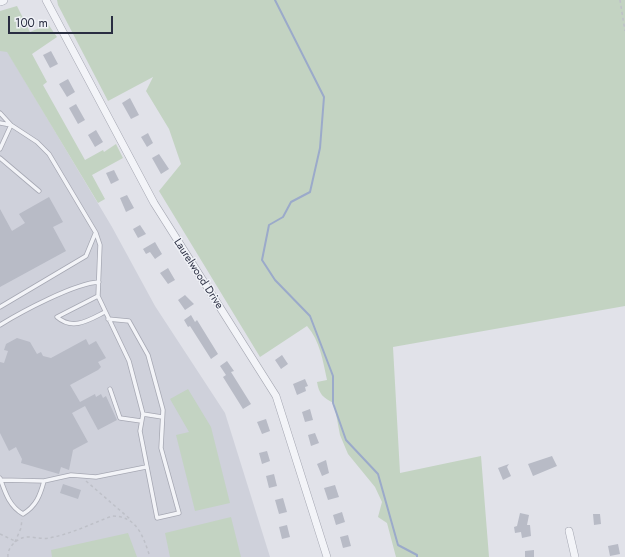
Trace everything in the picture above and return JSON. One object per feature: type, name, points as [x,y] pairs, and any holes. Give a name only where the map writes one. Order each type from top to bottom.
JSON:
[{"type":"street","name":"Laurelwood Drive","points":[[46,0],[154,203],[276,396],[327,557]]},
{"type":"street","points":[[569,531],[575,557]]},
{"type":"lane","points":[[0,113],[11,125],[37,142],[49,154],[96,233],[100,245],[98,296],[108,319],[129,361],[143,414],[140,432],[157,518],[179,513],[161,448],[161,403],[148,354],[129,321],[108,319]]},
{"type":"lane","points":[[0,123],[11,125]]},
{"type":"lane","points":[[0,149],[11,125]]},
{"type":"lane","points":[[0,158],[39,191]]},
{"type":"lane","points":[[0,307],[86,256],[96,233]]},
{"type":"lane","points":[[0,325],[73,288],[88,282],[99,282]]},
{"type":"lane","points":[[98,296],[58,317],[68,323],[82,324],[105,312]]},
{"type":"lane","points":[[110,388],[120,418],[141,421]]},
{"type":"lane","points":[[143,414],[162,417]]},
{"type":"lane","points":[[44,481],[40,495],[33,508],[23,514],[14,509],[1,486],[0,479],[44,481],[77,476],[96,477],[146,467]]},
{"type":"path","points":[[620,0],[625,31]]},
{"type":"path","points":[[77,476],[92,486],[139,528],[150,557]]},
{"type":"path","points":[[8,557],[8,552],[21,528],[23,514]]},
{"type":"path","points":[[14,542],[25,537],[48,539],[112,516],[119,516],[131,521]]},
{"type":"path","points":[[0,534],[14,542]]},
{"type":"shaded area","points":[[0,51],[7,51],[112,227],[155,306],[225,413],[270,557],[0,557]]},
{"type":"green space","points":[[57,0],[625,0],[625,306],[393,347],[400,473],[481,456],[489,557],[396,557],[387,523],[378,517],[382,502],[375,487],[348,454],[340,435],[334,403],[320,393],[317,382],[327,380],[315,338],[307,326],[260,357],[159,191],[181,164],[169,129],[146,91],[153,77],[108,101],[58,5]]},
{"type":"green space","points":[[17,6],[30,32],[48,24],[57,37],[32,54],[47,82],[43,85],[85,160],[103,150],[104,152],[116,144],[123,158],[92,175],[105,199],[98,203],[7,52],[0,51],[0,11]]},
{"type":"green space","points":[[188,389],[211,427],[230,503],[195,511],[176,435],[189,432],[170,399]]},
{"type":"green space","points":[[231,517],[241,557],[170,557],[165,533]]},
{"type":"green space","points":[[128,533],[137,557],[52,557],[51,550]]},
{"type":"building","points":[[51,51],[58,64],[50,68],[43,55]]},
{"type":"building","points":[[68,79],[75,92],[67,97],[59,84]]},
{"type":"building","points":[[130,98],[139,115],[131,119],[122,103]]},
{"type":"building","points":[[76,104],[85,120],[78,124],[69,108]]},
{"type":"building","points":[[96,130],[103,142],[95,147],[88,135]]},
{"type":"building","points":[[148,133],[153,143],[147,147],[141,137]]},
{"type":"building","points":[[159,154],[169,169],[161,174],[152,158]]},
{"type":"building","points":[[114,170],[119,180],[111,184],[106,173]]},
{"type":"building","points":[[127,195],[134,208],[126,212],[120,198]]},
{"type":"building","points":[[49,197],[63,222],[53,227],[66,251],[0,287],[0,209],[12,231],[25,223],[19,214]]},
{"type":"building","points":[[140,225],[146,234],[138,238],[133,229]]},
{"type":"building","points":[[155,242],[162,254],[155,259],[150,252],[146,254],[143,249]]},
{"type":"building","points":[[168,268],[175,280],[168,284],[160,273]]},
{"type":"building","points":[[185,295],[194,304],[185,310],[178,300]]},
{"type":"building","points":[[191,315],[195,322],[197,320],[218,354],[211,359],[190,326],[188,327],[184,320]]},
{"type":"building","points":[[17,338],[30,342],[37,354],[41,352],[43,356],[51,358],[86,339],[89,345],[96,341],[106,358],[98,362],[101,367],[98,370],[70,385],[80,402],[95,394],[96,397],[101,394],[103,398],[106,396],[117,420],[98,430],[85,406],[72,413],[88,442],[73,450],[69,470],[61,467],[59,474],[21,463],[22,459],[16,447],[9,451],[0,433],[0,362],[4,363],[8,351],[4,350],[6,344]]},
{"type":"building","points":[[282,355],[288,364],[281,369],[275,360]]},
{"type":"building","points":[[227,361],[234,371],[231,372],[251,404],[243,409],[223,377],[226,375],[220,366]]},
{"type":"building","points":[[305,379],[308,386],[305,387],[306,391],[297,395],[293,384]]},
{"type":"building","points":[[310,409],[313,420],[305,422],[302,412]]},
{"type":"building","points":[[266,419],[270,431],[262,434],[257,422]]},
{"type":"building","points":[[315,433],[319,443],[311,446],[308,435]]},
{"type":"building","points":[[267,451],[270,461],[262,464],[259,453]]},
{"type":"building","points":[[552,456],[557,466],[533,476],[528,464]]},
{"type":"building","points":[[326,460],[329,473],[322,476],[317,464]]},
{"type":"building","points":[[509,464],[507,467],[511,476],[503,480],[498,468]]},
{"type":"building","points":[[274,474],[277,486],[269,488],[266,476]]},
{"type":"building","points":[[63,484],[81,490],[78,499],[60,493]]},
{"type":"building","points":[[335,485],[339,497],[328,500],[324,488]]},
{"type":"building","points":[[283,498],[287,512],[279,514],[275,500]]},
{"type":"building","points":[[342,512],[345,522],[336,525],[333,515]]},
{"type":"building","points":[[520,513],[529,515],[527,525],[530,525],[531,536],[522,538],[521,532],[515,533],[514,527],[517,526]]},
{"type":"building","points":[[593,514],[600,514],[601,524],[594,525]]},
{"type":"building","points":[[287,525],[290,537],[282,539],[279,527]]},
{"type":"building","points":[[348,535],[351,546],[343,548],[340,537]]},
{"type":"building","points":[[618,544],[620,554],[610,556],[608,546]]},
{"type":"building","points":[[534,550],[534,557],[525,557],[525,551]]},
{"type":"waterway","points":[[275,0],[324,97],[320,148],[310,192],[291,202],[283,217],[269,225],[262,260],[275,280],[310,316],[333,376],[333,403],[346,440],[378,474],[398,545],[417,555],[417,557]]}]
